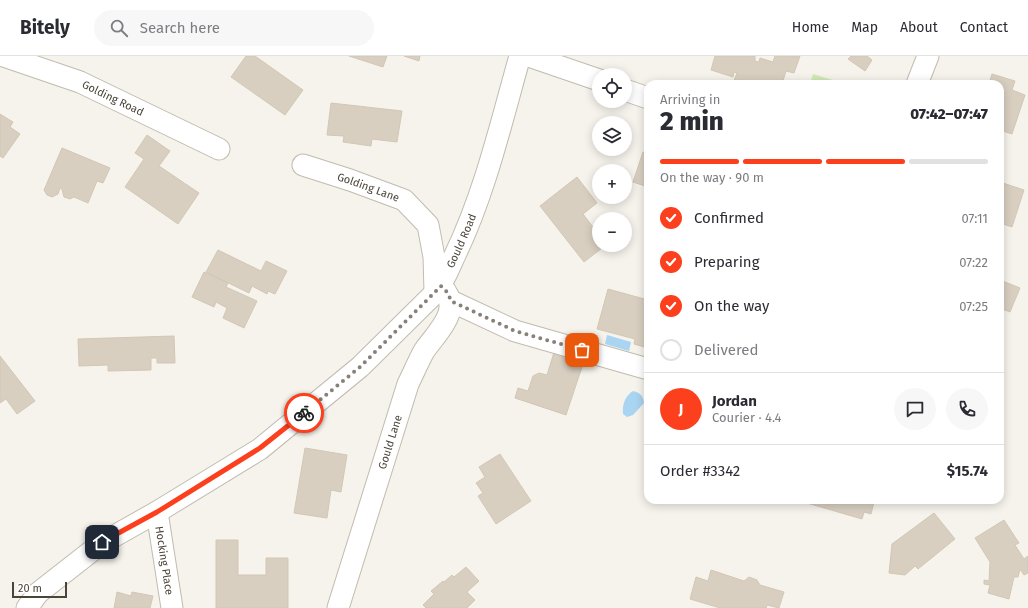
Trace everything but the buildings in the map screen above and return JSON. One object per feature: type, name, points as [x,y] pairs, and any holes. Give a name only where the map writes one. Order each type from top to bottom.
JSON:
[{"type":"street","name":"Golding Road","points":[[4,56],[80,82],[218,149]]},
{"type":"street","name":"Gould Road","points":[[27,608],[38,593],[102,542],[157,512],[260,448],[360,367],[442,293],[479,199],[520,56]]},
{"type":"street","points":[[529,56],[592,78]]},
{"type":"street","points":[[919,80],[928,56]]},
{"type":"street","points":[[632,92],[644,97]]},
{"type":"street","name":"Golding Lane","points":[[304,165],[404,200],[428,225],[442,293]]},
{"type":"street","points":[[442,293],[515,331],[644,368]]},
{"type":"street","name":"Gould Lane","points":[[338,608],[408,384],[424,352],[439,333],[448,316],[442,293]]},
{"type":"street","name":"Hocking Place","points":[[157,512],[172,608]]},
{"type":"green space","points":[[813,74],[833,80],[811,80]]},
{"type":"water","points":[[607,335],[631,342],[629,351],[605,344]]},
{"type":"water","points":[[633,391],[641,395],[644,403],[633,415],[627,417],[623,414],[623,407],[626,398]]},
{"type":"way so far","points":[[304,413],[360,367],[441,286],[448,293],[451,301],[515,331],[582,350]]},
{"type":"route","points":[[102,542],[157,512],[260,448],[304,413]]}]
